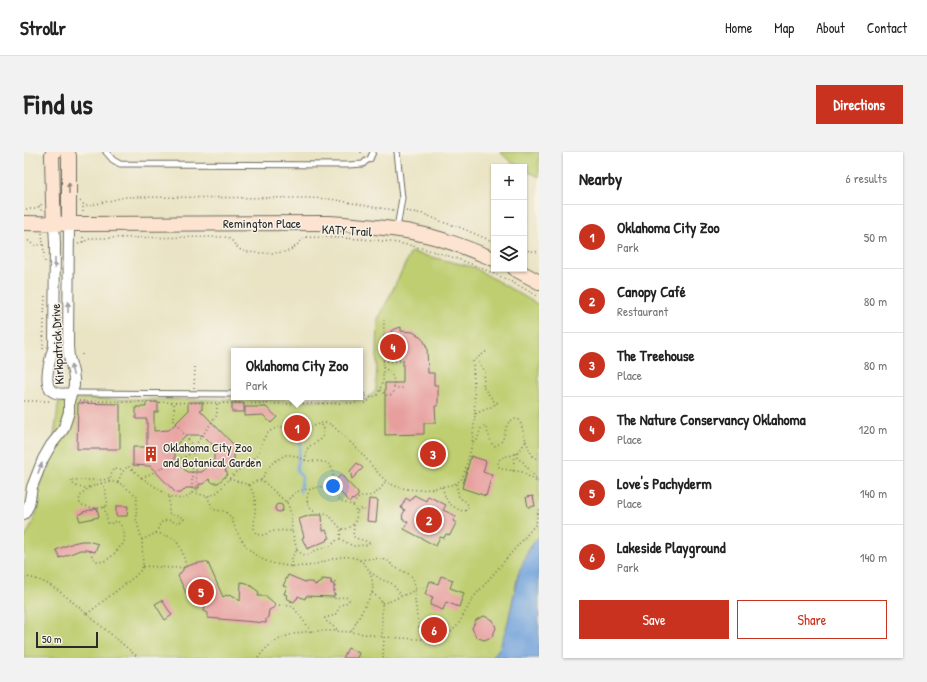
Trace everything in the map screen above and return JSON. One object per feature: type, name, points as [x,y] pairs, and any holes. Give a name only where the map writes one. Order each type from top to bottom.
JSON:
[{"type":"main road","points":[[54,152],[52,155],[54,224]]},
{"type":"main road","points":[[67,152],[69,156],[69,224]]},
{"type":"main road","name":"Remington Place","points":[[24,223],[328,223],[362,225],[418,233],[440,239],[491,258]]},
{"type":"main road","points":[[521,272],[539,282]]},
{"type":"street","name":"Kirkpatrick Drive","points":[[54,224],[54,346],[49,362],[48,385],[52,391],[70,397],[74,386],[74,379],[68,346],[69,224]]},
{"type":"street","points":[[26,510],[32,487],[43,459],[51,445],[63,430],[69,412],[70,397]]},
{"type":"lane","points":[[106,152],[113,160],[120,164],[348,166],[366,162],[370,159],[373,152]]},
{"type":"lane","points":[[397,152],[402,198],[397,229]]},
{"type":"lane","points":[[70,397],[231,394]]},
{"type":"path","points":[[83,206],[83,204],[88,206],[125,198],[310,198],[331,199],[389,209]]},
{"type":"path","points":[[410,212],[424,214],[491,241]]},
{"type":"path","name":"KATY Trail","points":[[83,237],[83,242],[92,238],[224,237],[231,239],[240,249],[246,251],[277,252],[289,250],[305,237],[374,240],[403,244],[439,253],[481,267],[539,297]]},
{"type":"path","points":[[24,240],[29,241],[33,245],[43,245]]},
{"type":"path","points":[[43,240],[45,264]]},
{"type":"path","points":[[527,250],[539,252]]},
{"type":"path","points":[[43,342],[45,290]]},
{"type":"path","points":[[70,397],[174,403],[367,403],[371,398],[377,396],[383,382],[384,320]]},
{"type":"path","points":[[109,482],[114,469],[124,469],[128,466],[142,478],[174,498],[181,499],[192,493],[207,496],[216,493],[229,478],[252,461],[259,451],[264,437],[272,430],[286,426],[308,427],[327,423],[332,425],[386,480],[394,485],[413,489],[429,490],[456,483],[463,477],[473,442],[475,414],[473,361],[487,351]]},
{"type":"path","points":[[475,414],[497,403],[483,387],[485,371],[476,359]]},
{"type":"path","points":[[384,361],[403,361]]},
{"type":"path","points":[[194,403],[195,367]]},
{"type":"path","points":[[380,390],[387,395],[391,395],[394,388],[392,374],[384,367]]},
{"type":"path","points":[[394,388],[403,388]]},
{"type":"path","points":[[24,401],[51,401]]},
{"type":"path","points":[[174,403],[174,421],[194,447]]},
{"type":"path","points":[[192,493],[194,447],[217,415],[217,403]]},
{"type":"path","points":[[473,442],[477,440],[481,428],[485,426],[492,444],[494,446],[497,445],[502,440],[508,423],[517,419],[520,421],[532,456],[539,460]]},
{"type":"path","points":[[305,460],[308,447],[322,439],[324,429],[320,424]]},
{"type":"path","points":[[526,441],[516,453],[500,458],[498,462],[501,469],[524,474],[539,483]]},
{"type":"path","points":[[142,478],[194,452]]},
{"type":"path","points":[[516,453],[517,458],[523,462],[539,483]]},
{"type":"path","points":[[512,454],[514,460],[512,471]]},
{"type":"path","points":[[250,485],[251,483],[261,480],[268,467],[273,462],[285,455],[292,455],[312,462],[325,462],[331,467],[334,476],[331,482],[324,486],[298,490],[286,502]]},
{"type":"path","points":[[194,462],[196,466],[196,493]]},
{"type":"path","points":[[118,483],[124,469]]},
{"type":"path","points":[[87,614],[142,569],[142,540],[136,519],[137,496],[118,483],[101,483],[85,488],[78,487],[70,480],[102,480],[111,477]]},
{"type":"path","points":[[229,478],[250,485]]},
{"type":"path","points":[[261,480],[288,504],[292,531],[297,550],[302,554],[308,555],[318,549],[330,546],[336,540],[340,539]]},
{"type":"path","points":[[353,505],[361,496],[371,496],[383,485],[386,480]]},
{"type":"path","points":[[90,551],[96,560],[103,562],[116,553],[124,543],[125,538],[120,522],[109,524],[107,522],[104,506],[106,504],[106,491],[105,486],[101,483]]},
{"type":"path","points":[[442,487],[446,500],[449,504],[461,511],[465,511],[468,509],[468,503],[458,497],[456,483]]},
{"type":"path","points":[[250,485],[255,499],[254,530],[256,533],[258,535],[266,535],[275,531],[292,531]]},
{"type":"path","points":[[324,486],[331,489],[342,502],[353,505],[357,514],[353,536],[369,543],[366,546],[353,546],[340,539]]},
{"type":"path","points":[[90,487],[80,497],[80,504],[86,507],[97,508],[104,506]]},
{"type":"path","points":[[310,489],[307,500],[311,508],[319,513],[328,514],[341,529],[340,539]]},
{"type":"path","points":[[142,540],[156,533],[163,521],[168,520],[178,523],[184,520],[182,517],[169,513],[169,496]]},
{"type":"path","points":[[207,496],[213,509],[226,512],[231,518],[239,534],[254,554],[269,563],[291,567],[310,565],[340,557],[352,557],[360,560],[378,559],[388,561],[396,568],[410,575],[416,589],[415,600],[418,624],[424,639]]},
{"type":"path","points":[[356,511],[361,509],[364,510]]},
{"type":"path","points":[[258,658],[265,649],[277,640],[301,633],[322,631],[351,632],[432,640],[449,634],[454,630],[473,598],[536,524],[539,509]]},
{"type":"path","points":[[341,529],[349,528],[354,524]]},
{"type":"path","points":[[142,566],[173,568],[186,567],[182,552],[177,543],[171,537],[156,533]]},
{"type":"path","points":[[291,567],[292,557],[297,550]]},
{"type":"path","points":[[351,632],[372,592],[373,587],[370,572],[360,560]]},
{"type":"path","points":[[370,572],[382,580],[391,583],[401,596]]},
{"type":"path","points":[[24,577],[35,578],[48,584],[87,614],[139,658]]},
{"type":"path","points":[[331,582],[335,582],[335,599],[344,596],[349,599],[348,602],[340,605],[336,615],[325,618],[326,621],[340,632]]},
{"type":"path","points":[[382,603],[391,601],[416,589],[427,587]]},
{"type":"path","points":[[372,592],[380,599],[382,603],[383,658]]},
{"type":"path","points":[[291,600],[291,606]]},
{"type":"path","points":[[275,605],[291,606],[296,609],[312,632]]},
{"type":"green space","points":[[500,152],[539,152],[539,177],[527,171],[527,164],[514,164]]},
{"type":"green space","points":[[411,252],[473,267],[539,305],[539,536],[529,549],[518,575],[508,622],[500,647],[492,658],[24,658],[24,540],[40,503],[36,495],[36,487],[50,467],[59,399],[365,400],[376,391],[378,320]]},
{"type":"water","points":[[539,536],[539,658],[492,658],[500,647],[508,622],[518,575],[529,549]]},
{"type":"building","points":[[401,327],[401,331],[413,332],[424,341],[427,348],[428,373],[434,373],[434,385],[438,385],[438,406],[435,406],[436,423],[424,423],[424,434],[385,435],[385,383],[403,383],[403,360],[385,355],[385,342],[389,333]]},
{"type":"building","points":[[146,402],[158,402],[158,412],[154,412],[154,431],[169,430],[189,410],[188,402],[202,402],[202,410],[200,410],[234,445],[234,462],[225,470],[228,474],[218,483],[213,483],[209,479],[203,484],[199,484],[199,488],[186,488],[181,493],[176,493],[150,466],[133,465],[133,447],[147,447],[147,419],[136,419],[136,407],[146,407]],"holes":[[[186,435],[203,435],[214,446],[214,461],[202,472],[187,472],[175,461],[175,446]]]},
{"type":"building","points":[[78,403],[120,404],[120,449],[77,449]]},
{"type":"building","points":[[232,403],[244,403],[244,412],[232,412]]},
{"type":"building","points":[[245,407],[266,407],[277,417],[271,423],[263,415],[245,416]]},
{"type":"building","points":[[296,430],[306,431],[306,439],[296,439]]},
{"type":"building","points":[[442,447],[444,458],[424,461],[423,450]]},
{"type":"building","points":[[471,456],[486,461],[483,472],[492,475],[486,496],[462,488]]},
{"type":"building","points":[[357,463],[363,468],[352,479],[350,471]]},
{"type":"building","points":[[341,475],[358,493],[358,496],[350,502],[336,488],[339,486],[334,482]]},
{"type":"building","points":[[414,495],[426,501],[428,496],[446,505],[443,510],[456,516],[453,521],[456,523],[450,535],[446,534],[444,538],[440,537],[436,546],[404,529],[408,522],[402,519],[405,510],[401,508],[406,498],[410,501]]},
{"type":"building","points":[[533,496],[535,506],[528,507],[526,497]]},
{"type":"building","points":[[369,499],[378,500],[376,522],[367,521]]},
{"type":"building","points":[[277,504],[281,504],[283,508],[281,512],[277,512],[275,510],[275,506]]},
{"type":"building","points":[[116,506],[128,506],[127,516],[116,516]]},
{"type":"building","points":[[97,508],[99,517],[80,521],[78,515]]},
{"type":"building","points":[[311,515],[322,515],[323,531],[326,530],[330,538],[307,549],[302,538],[304,537],[299,519]]},
{"type":"building","points":[[81,541],[88,541],[98,544],[95,552],[80,550],[60,558],[56,550]]},
{"type":"building","points":[[208,563],[223,597],[230,595],[232,597],[234,596],[240,601],[241,582],[247,583],[259,592],[258,596],[266,596],[274,603],[275,607],[269,610],[266,623],[208,618],[208,613],[204,611],[205,605],[198,602],[200,597],[188,597],[178,576],[183,568],[193,564]]},
{"type":"building","points":[[288,575],[305,582],[313,582],[315,585],[322,582],[322,579],[331,580],[331,584],[334,584],[334,597],[306,596],[305,599],[298,596],[294,602],[286,598],[287,595],[284,594],[287,587],[283,586]]},
{"type":"building","points":[[441,576],[453,580],[450,588],[464,593],[459,607],[446,602],[443,610],[430,605],[433,597],[425,594],[430,581],[438,584]]},
{"type":"building","points":[[162,600],[172,615],[165,620],[155,604]]},
{"type":"building","points":[[484,616],[493,620],[496,628],[492,637],[484,640],[476,637],[472,628],[476,620]]},
{"type":"building","points":[[348,648],[359,653],[357,658],[343,658]]},
{"type":"waterway","points":[[300,492],[302,479],[301,475],[297,472],[297,466],[301,442]]},
{"type":"place","name":"The Nature Conservancy Oklahoma","points":[[393,347]]},
{"type":"place","name":"Oklahoma City Zoo","points":[[297,428]]},
{"type":"place","name":"Oklahoma City Zoo and Botanical Garden","points":[[151,454]]},
{"type":"place","name":"The Treehouse","points":[[433,454]]},
{"type":"place","name":"Canopy Café","points":[[429,520]]},
{"type":"place","name":"Love's Pachyderm","points":[[201,592]]},
{"type":"place","name":"Lakeside Playground","points":[[434,630]]}]
